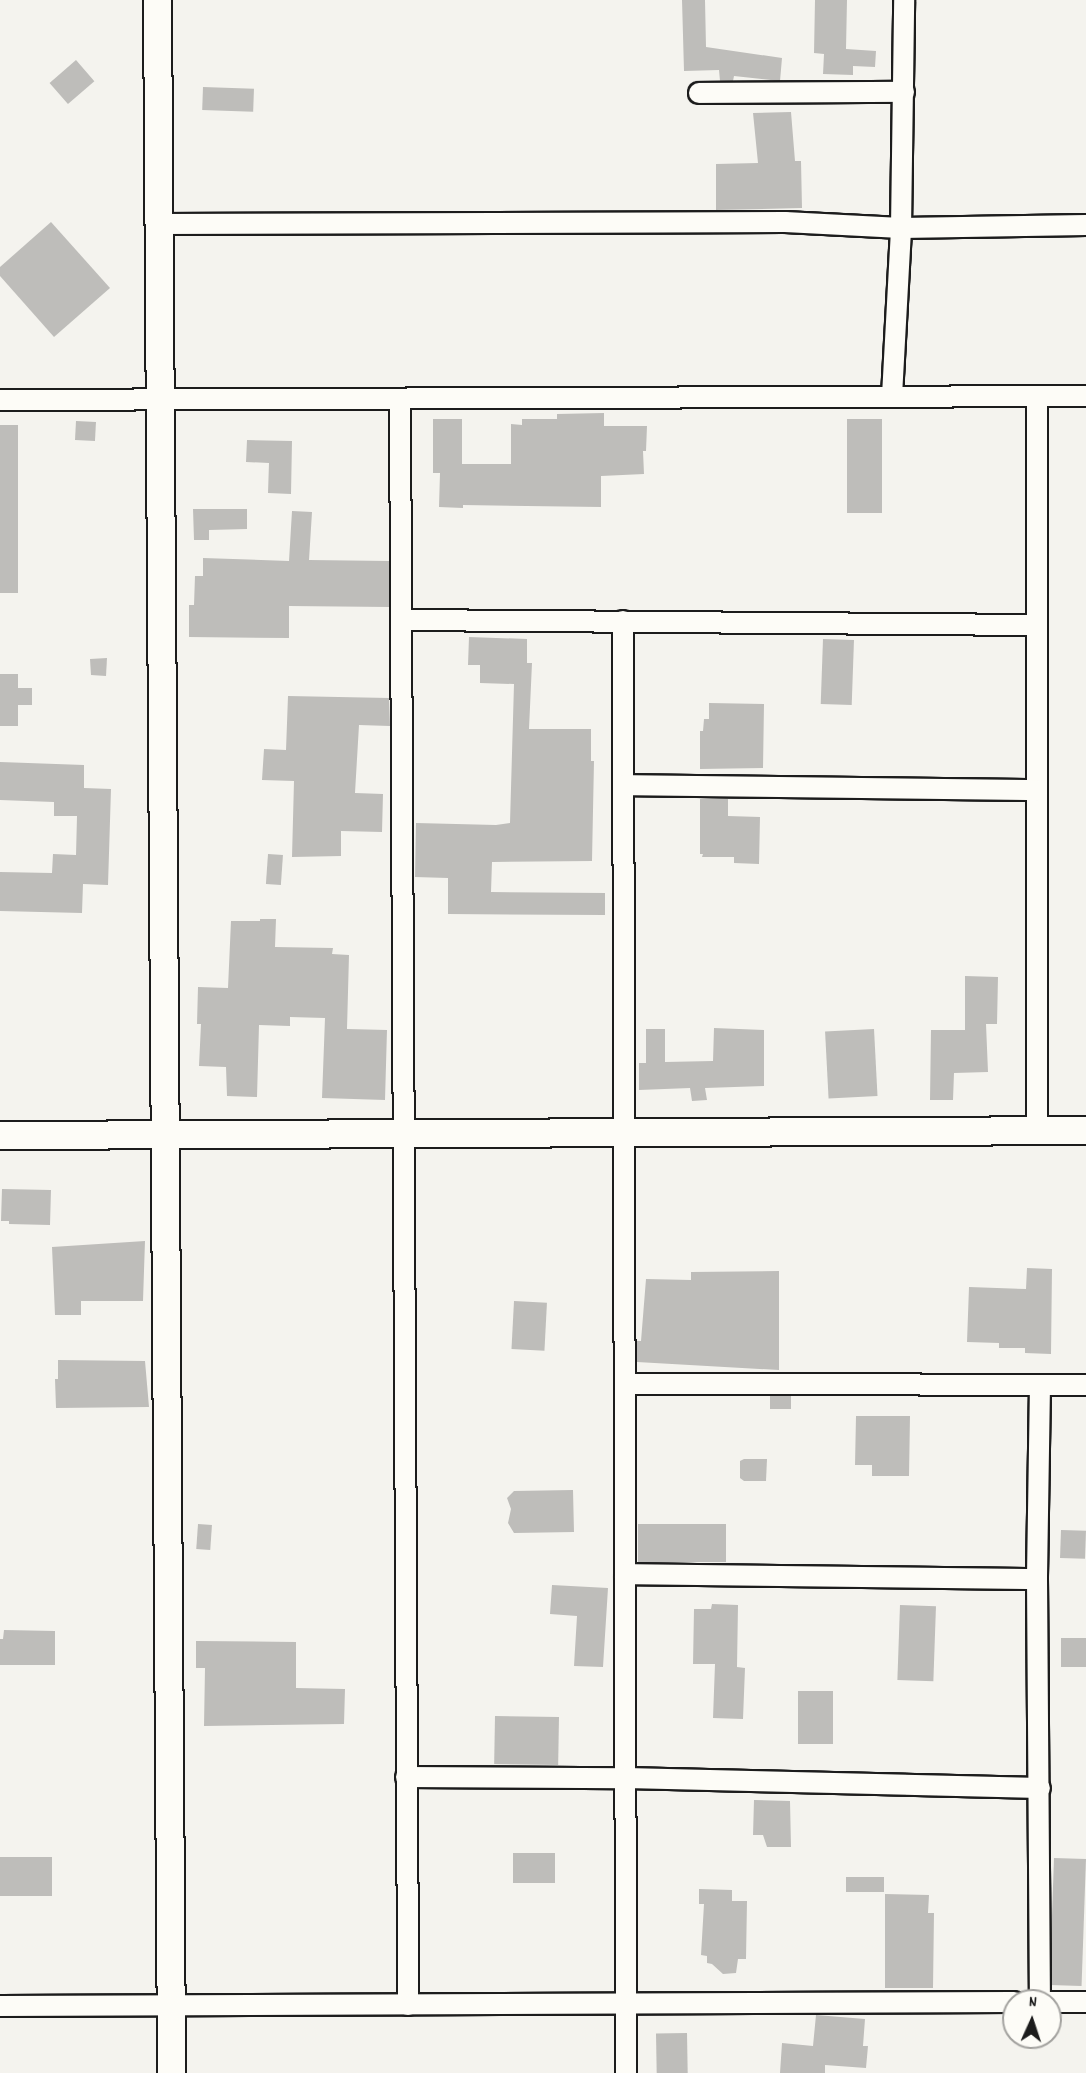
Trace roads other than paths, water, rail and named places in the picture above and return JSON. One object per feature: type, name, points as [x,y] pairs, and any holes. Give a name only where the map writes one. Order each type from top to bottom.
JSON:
[{"type":"street","points":[[157,0],[171,2073]]},
{"type":"street","points":[[892,396],[901,228],[904,0]]},
{"type":"street","points":[[699,93],[904,92]]},
{"type":"street","points":[[160,224],[785,222],[901,228],[1086,225]]},
{"type":"street","points":[[0,400],[1086,396]]},
{"type":"street","points":[[1037,397],[1037,1130]]},
{"type":"street","points":[[400,399],[408,2005]]},
{"type":"street","points":[[401,620],[1036,626]]},
{"type":"street","points":[[624,621],[626,2073]]},
{"type":"street","points":[[624,785],[1036,790]]},
{"type":"street","points":[[0,1135],[1086,1130]]},
{"type":"street","points":[[625,1384],[1086,1385]]},
{"type":"street","points":[[1040,1385],[1036,1579],[1040,1788],[1040,1989]]},
{"type":"street","points":[[626,1574],[1036,1579]]},
{"type":"street","points":[[406,1778],[626,1778],[1040,1788]]},
{"type":"street","points":[[0,2006],[1002,2002]]},
{"type":"street","points":[[1062,2002],[1086,2002]]}]
